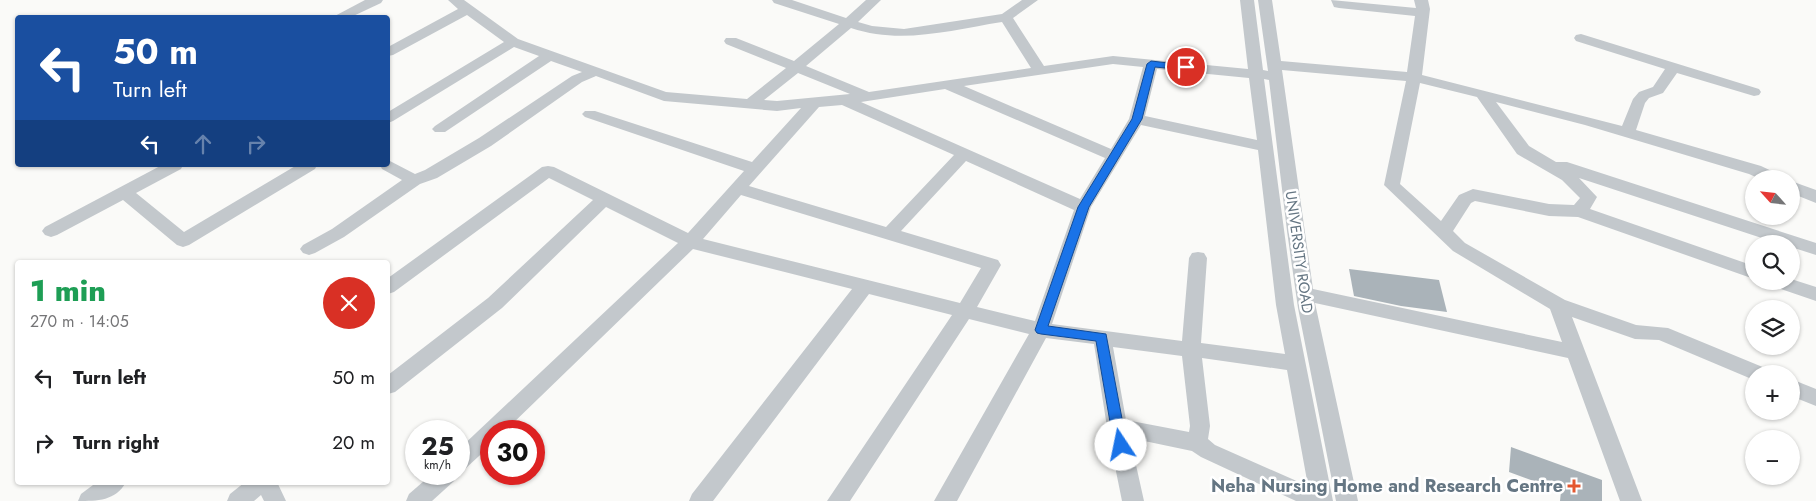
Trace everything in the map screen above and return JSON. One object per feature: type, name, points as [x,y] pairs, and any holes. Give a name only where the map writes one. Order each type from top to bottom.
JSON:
[{"type":"street","points":[[344,15],[376,0]]},
{"type":"street","points":[[455,0],[513,42],[664,96],[777,106],[843,100],[1113,60],[1255,75],[1276,71],[1414,77],[1628,132],[1755,170]]},
{"type":"street","points":[[778,0],[870,30],[904,33],[1006,17],[1031,0]]},
{"type":"street","points":[[750,104],[848,24],[874,0]]},
{"type":"street","name":"UNIVERSITY ROAD","points":[[1247,0],[1285,305],[1320,501]]},
{"type":"street","name":"UNIVERSITY ROAD","points":[[1265,0],[1305,294],[1347,501]]},
{"type":"street","points":[[1338,0],[1339,4],[1421,7],[1414,77],[1392,185],[1459,247],[1558,305],[1635,332],[1660,333],[1745,369]]},
{"type":"street","points":[[390,51],[468,9]]},
{"type":"street","points":[[1006,17],[1040,71]]},
{"type":"street","points":[[1580,38],[1754,92]]},
{"type":"street","points":[[731,41],[868,96]]},
{"type":"street","points":[[390,117],[513,42]]},
{"type":"street","points":[[440,129],[550,55]]},
{"type":"street","points":[[945,501],[1041,330],[1083,207],[1137,119],[1151,64]]},
{"type":"street","points":[[1628,132],[1638,102],[1644,95],[1658,90],[1673,68]]},
{"type":"street","points":[[309,249],[338,233],[414,180],[431,174],[486,142],[577,79],[596,71]]},
{"type":"street","points":[[948,85],[1114,156]]},
{"type":"street","points":[[1482,94],[1524,150],[1568,176],[1589,197],[1579,211]]},
{"type":"street","points":[[843,100],[1083,207]]},
{"type":"street","points":[[470,452],[690,242],[814,103]]},
{"type":"street","points":[[590,114],[755,169]]},
{"type":"street","points":[[1137,119],[1266,147]]},
{"type":"street","points":[[889,234],[964,154]]},
{"type":"street","points":[[1546,162],[1816,249]]},
{"type":"street","points":[[390,166],[414,180]]},
{"type":"street","points":[[51,231],[171,167]]},
{"type":"street","points":[[124,192],[183,241],[306,167]]},
{"type":"street","points":[[390,286],[548,171],[690,242],[1041,330],[1296,363]]},
{"type":"street","points":[[738,188],[992,265],[965,310],[838,501]]},
{"type":"street","points":[[1800,190],[1816,197]]},
{"type":"street","points":[[1443,232],[1464,199],[1473,195],[1549,210],[1579,211],[1745,270]]},
{"type":"street","points":[[390,384],[495,303],[604,199]]},
{"type":"street","points":[[1197,443],[1200,426],[1191,349],[1198,258]]},
{"type":"street","points":[[700,501],[865,286]]},
{"type":"street","points":[[1800,289],[1816,294]]},
{"type":"street","points":[[1305,294],[1575,352]]},
{"type":"street","points":[[1558,305],[1631,501]]},
{"type":"street","points":[[1102,337],[1132,501]]},
{"type":"street","points":[[1800,391],[1816,398]]},
{"type":"street","points":[[1117,427],[1197,443],[1208,451],[1320,501]]},
{"type":"street","points":[[89,501],[110,485]]},
{"type":"street","points":[[238,501],[260,485]]},
{"type":"street","points":[[266,485],[274,501]]},
{"type":"street","points":[[418,501],[435,485]]},
{"type":"building","points":[[1349,269],[1439,280],[1447,312],[1401,306],[1354,296]]},
{"type":"building","points":[[1511,447],[1602,480],[1602,501],[1560,501],[1561,491],[1509,472]]},
{"type":"place","name":"Neha Nursing Home and Research Centre","points":[[1574,486]]},
{"type":"route","points":[[1121,445],[1102,337],[1041,330],[1083,207],[1137,119],[1151,64],[1186,67]]}]
